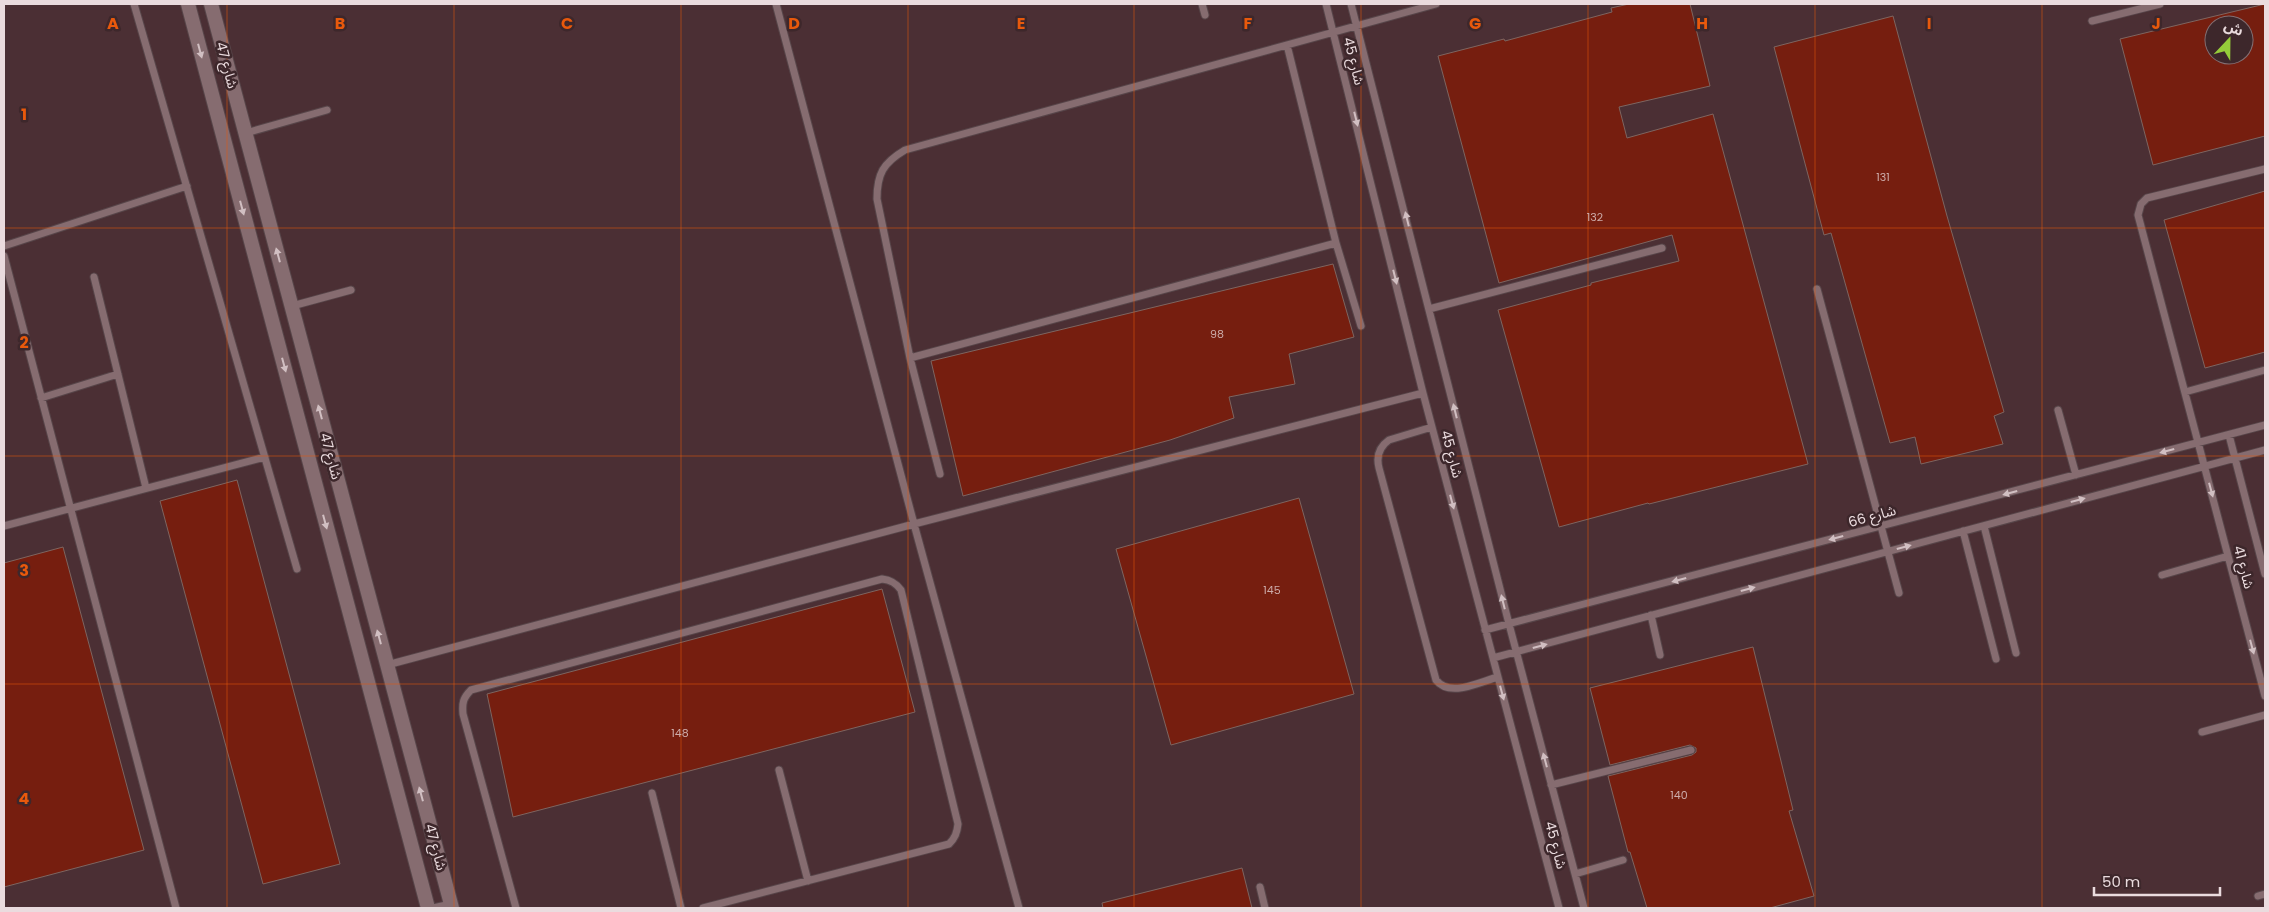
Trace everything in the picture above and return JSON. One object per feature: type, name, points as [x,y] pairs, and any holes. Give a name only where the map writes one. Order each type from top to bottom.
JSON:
[{"type":"street","name":"شارع 47","points":[[188,4],[428,908]]},
{"type":"street","name":"شارع 47","points":[[211,4],[386,665],[452,906]]},
{"type":"lane","points":[[134,4],[297,569]]},
{"type":"lane","points":[[776,4],[914,524],[1019,908]]},
{"type":"lane","points":[[1202,4],[1205,16]]},
{"type":"lane","name":"شارع 45","points":[[1326,4],[1432,427],[1560,908]]},
{"type":"lane","name":"شارع 45","points":[[1351,4],[1358,25],[1516,652],[1584,908]]},
{"type":"lane","points":[[940,474],[910,358],[877,199],[879,177],[892,158],[905,150],[1436,4]]},
{"type":"lane","points":[[2092,21],[2160,4]]},
{"type":"lane","points":[[1287,45],[1336,243],[1361,326]]},
{"type":"lane","points":[[246,133],[327,110]]},
{"type":"lane","name":"شارع 41","points":[[2265,169],[2147,198],[2139,208],[2138,215],[2265,696]]},
{"type":"lane","points":[[4,246],[187,186]]},
{"type":"lane","points":[[910,358],[1336,243]]},
{"type":"lane","points":[[1429,309],[1662,248]]},
{"type":"lane","points":[[4,256],[176,908]]},
{"type":"lane","points":[[94,277],[146,488]]},
{"type":"lane","points":[[1817,289],[1899,593]]},
{"type":"lane","points":[[292,306],[351,290]]},
{"type":"lane","points":[[2185,392],[2265,370]]},
{"type":"lane","points":[[41,398],[118,374]]},
{"type":"lane","points":[[386,665],[914,524],[1423,392]]},
{"type":"lane","points":[[2058,410],[2076,476]]},
{"type":"lane","name":"شارع 66","points":[[1485,630],[2265,426]]},
{"type":"lane","points":[[1432,427],[1389,440],[1384,444],[1378,455],[1382,477],[1436,680],[1440,685],[1451,690],[1498,677]]},
{"type":"lane","name":"شارع 41","points":[[2229,435],[2265,574]]},
{"type":"lane","points":[[1493,658],[2265,450]]},
{"type":"lane","points":[[4,526],[265,457]]},
{"type":"lane","points":[[1984,526],[2016,653]]},
{"type":"lane","points":[[1963,532],[1996,658]]},
{"type":"lane","points":[[2162,575],[2228,556]]},
{"type":"lane","points":[[516,908],[463,714],[462,705],[465,696],[471,690],[882,579],[896,584],[901,590],[958,824],[957,834],[949,844],[703,908]]},
{"type":"lane","points":[[1651,616],[1660,655]]},
{"type":"lane","points":[[2202,732],[2265,715]]},
{"type":"lane","points":[[1551,785],[1691,750]]},
{"type":"lane","points":[[779,770],[808,881]]},
{"type":"lane","points":[[652,793],[682,908]]},
{"type":"lane","points":[[1575,874],[1623,860]]},
{"type":"lane","points":[[1260,887],[1265,908]]},
{"type":"lane","points":[[433,908],[452,906]]},
{"type":"shaded area","points":[[4,4],[2265,4],[2265,908],[4,908]]},
{"type":"building","points":[[1629,4],[1690,4],[1710,86],[1619,107],[1627,138],[1713,114],[1808,464],[1559,527],[1498,310],[1591,285],[1591,283],[1679,261],[1672,235],[1499,283],[1438,56],[1504,39],[1505,41],[1612,12],[1611,8]]},
{"type":"building","points":[[2265,4],[2265,136],[2153,165],[2120,39],[2204,19],[2204,65],[2254,65],[2254,15],[2219,15]]},
{"type":"building","points":[[1893,16],[1947,216],[2004,412],[1994,416],[2003,444],[1921,464],[1915,437],[1890,443],[1831,233],[1824,235],[1774,47]]},
{"type":"building","points":[[2265,191],[2265,352],[2205,368],[2164,220]]},
{"type":"building","points":[[1333,264],[1354,337],[1289,354],[1295,384],[1229,397],[1234,418],[1170,440],[963,496],[931,361]]},
{"type":"building","points":[[237,480],[340,864],[263,884],[160,501]]},
{"type":"building","points":[[1299,498],[1354,694],[1171,745],[1116,549]]},
{"type":"building","points":[[63,547],[144,850],[4,887],[4,563]]},
{"type":"building","points":[[882,589],[915,712],[513,817],[487,694]]},
{"type":"building","points":[[1753,647],[1793,810],[1789,811],[1814,896],[1770,908],[1647,908],[1630,852],[1628,852],[1608,776],[1692,755],[1696,752],[1696,748],[1690,745],[1610,765],[1590,688]]},
{"type":"building","points":[[1242,868],[1252,908],[1103,908],[1102,903]]}]
